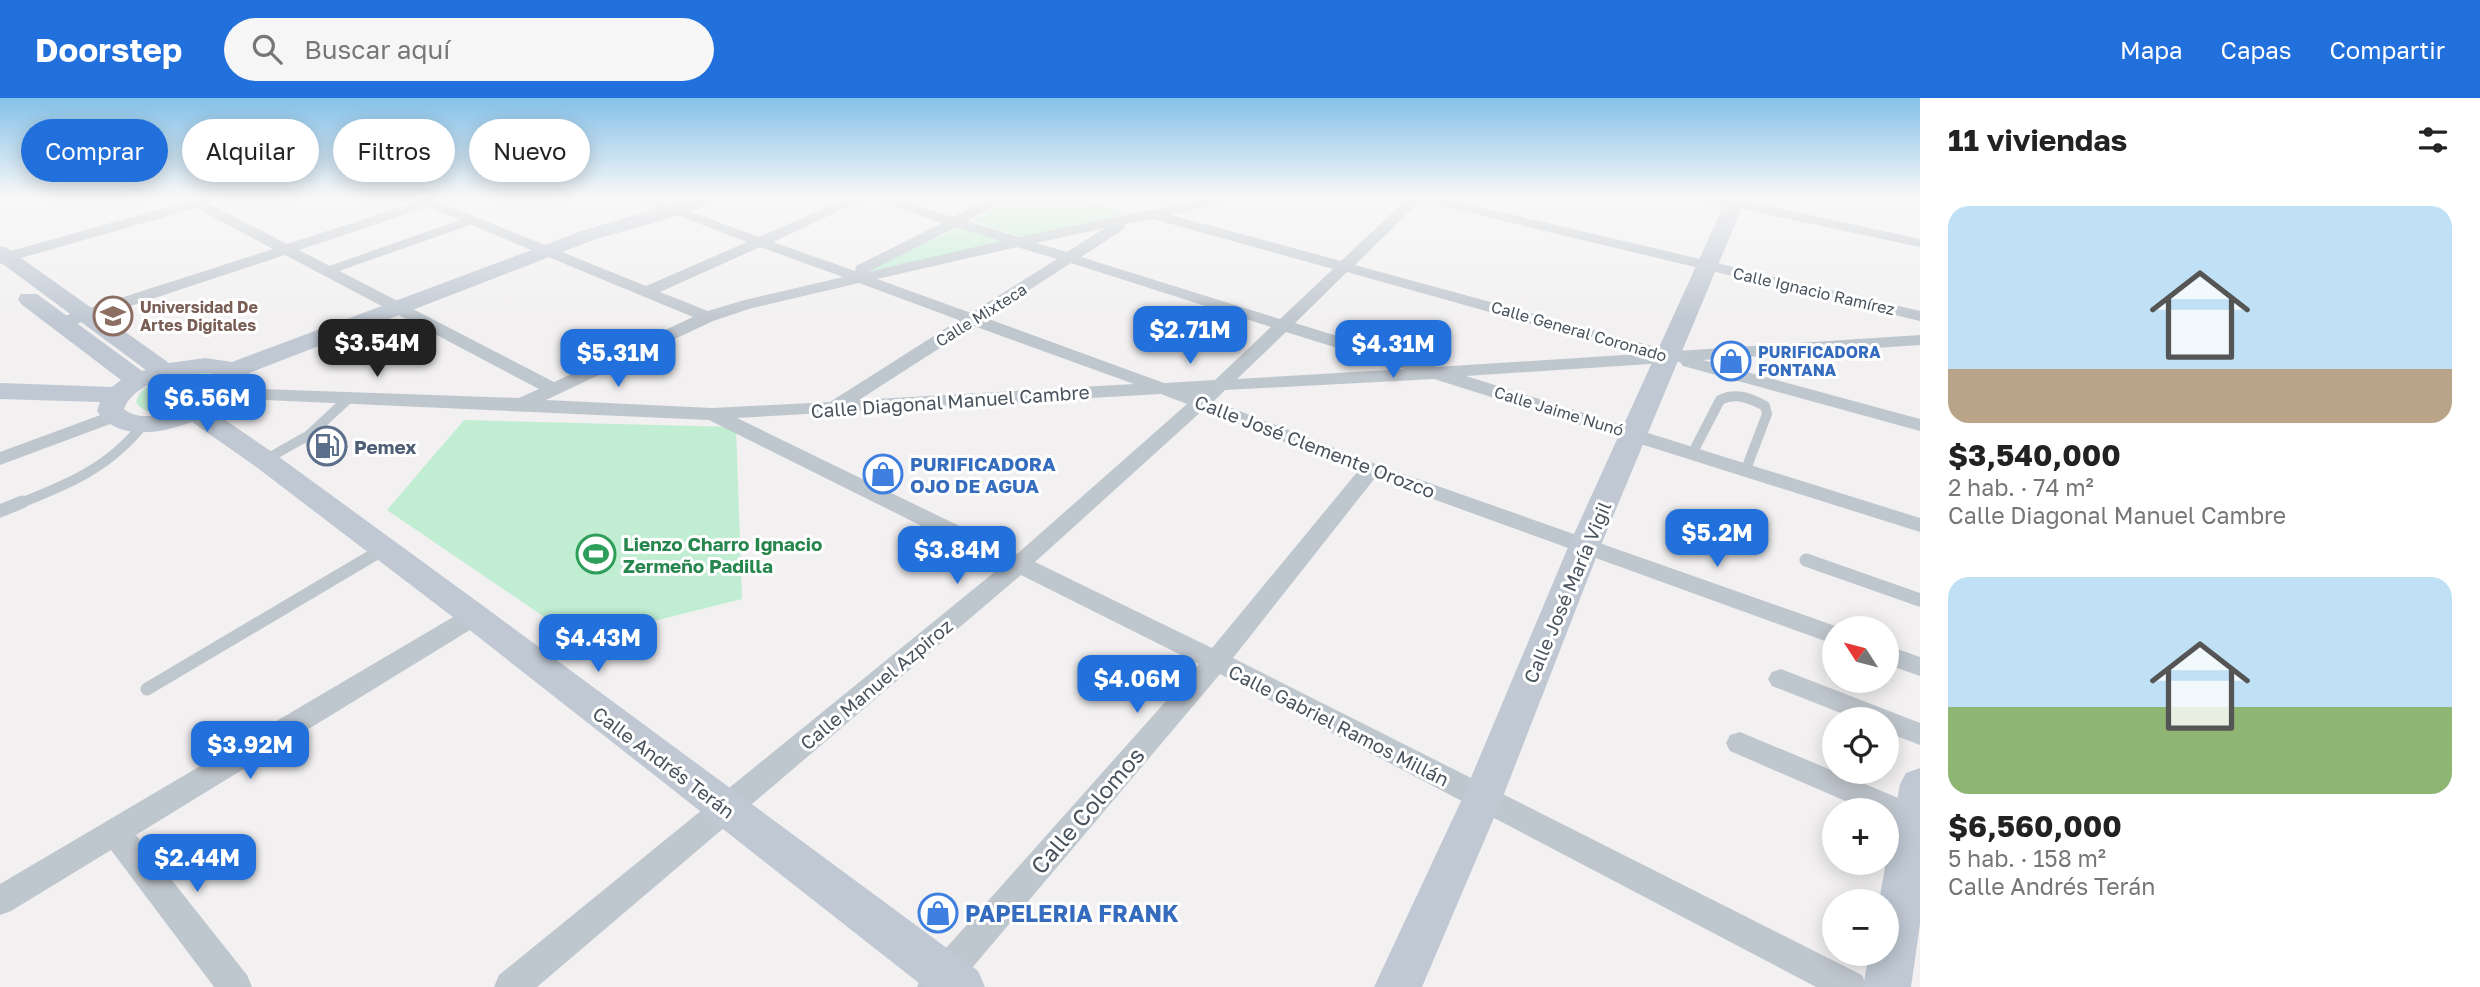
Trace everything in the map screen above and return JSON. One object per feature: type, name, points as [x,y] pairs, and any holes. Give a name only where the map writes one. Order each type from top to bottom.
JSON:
[{"type":"street","points":[[2,261],[70,239]]},
{"type":"street","points":[[268,239],[554,389]]},
{"type":"street","points":[[61,323],[314,239]]},
{"type":"street","points":[[519,239],[707,317]]},
{"type":"street","points":[[2,261],[61,323],[123,398],[130,423],[145,423],[196,413],[232,382],[398,308],[577,239]]},
{"type":"street","name":"Calle José Clemente Orozco","points":[[753,239],[1200,402],[1371,469],[1822,631]]},
{"type":"street","points":[[646,292],[766,239]]},
{"type":"street","points":[[855,277],[925,239]]},
{"type":"street","name":"Calle Jaime Nunó","points":[[1010,239],[1920,525]]},
{"type":"street","points":[[522,404],[707,317],[747,304],[855,277],[1030,239]]},
{"type":"street","name":"Calle Mixteca","points":[[833,409],[1099,239]]},
{"type":"street","name":"Calle General Coronado","points":[[1259,239],[1920,425]]},
{"type":"street","name":"Calle Manuel Azpiroz","points":[[511,987],[1019,564],[1220,385],[1373,239]]},
{"type":"street","name":"Calle Ignacio Ramírez","points":[[1597,239],[1920,316]]},
{"type":"street","name":"Calle José María Vigil","points":[[1398,987],[1482,799],[1585,545],[1670,357],[1708,266],[1716,239]]},
{"type":"street","points":[[2,261],[87,314],[165,372]]},
{"type":"street","name":"Calle Diagonal Manuel Cambre","points":[[232,382],[349,398],[712,414],[1435,373],[1920,340]]},
{"type":"street","points":[[0,460],[123,398],[165,372],[206,365],[232,382]]},
{"type":"street","points":[[0,391],[123,398]]},
{"type":"street","name":"Calle Andrés Terán","points":[[196,413],[265,460],[382,550],[474,616],[947,983]]},
{"type":"street","name":"Calle Gabriel Ramos Millán","points":[[712,414],[1216,661],[1850,987]]},
{"type":"street","name":"Calle Colomos","points":[[947,983],[1216,661],[1371,469]]},
{"type":"street","points":[[0,901],[474,616]]},
{"type":"street","points":[[1899,659],[1920,667]]},
{"type":"street","points":[[1781,679],[1852,707]]},
{"type":"street","points":[[1899,726],[1920,734]]},
{"type":"street","points":[[1740,743],[1916,826],[1887,987]]},
{"type":"street","points":[[116,833],[235,987]]},
{"type":"lane","points":[[327,271],[417,239]]},
{"type":"lane","points":[[1693,452],[1720,400],[1726,396],[1741,396],[1765,407],[1767,414],[1746,469]]},
{"type":"lane","points":[[265,460],[309,435],[349,398]]},
{"type":"lane","points":[[0,511],[86,475],[112,461],[134,440],[145,423]]},
{"type":"lane","points":[[147,689],[382,550]]},
{"type":"lane","points":[[1806,560],[1920,600]]},
{"type":"green space","points":[[933,239],[998,239],[1006,242],[858,275]]},
{"type":"green space","points":[[209,372],[225,378],[226,384],[209,398],[196,404],[167,412],[154,412],[143,409],[136,402],[140,393],[156,382]]},
{"type":"green space","name":"Lienzo Charro Ignacio Zermeño Padilla","points":[[464,420],[736,427],[742,599],[578,640],[387,510]]},
{"type":"building","name":"Pemex","points":[[324,431],[349,447],[329,459],[305,444]]},
{"type":"place","name":"Universidad De Artes Digitales","points":[[113,316]]},
{"type":"place","name":"PURIFICADORA FONTANA","points":[[1731,361]]},
{"type":"place","name":"Pemex","points":[[327,446]]},
{"type":"place","name":"PURIFICADORA OJO DE AGUA","points":[[883,474]]},
{"type":"place","name":"Lienzo Charro Ignacio Zermeño Padilla","points":[[596,554]]},
{"type":"place","name":"PAPELERIA FRANK","points":[[938,913]]}]
